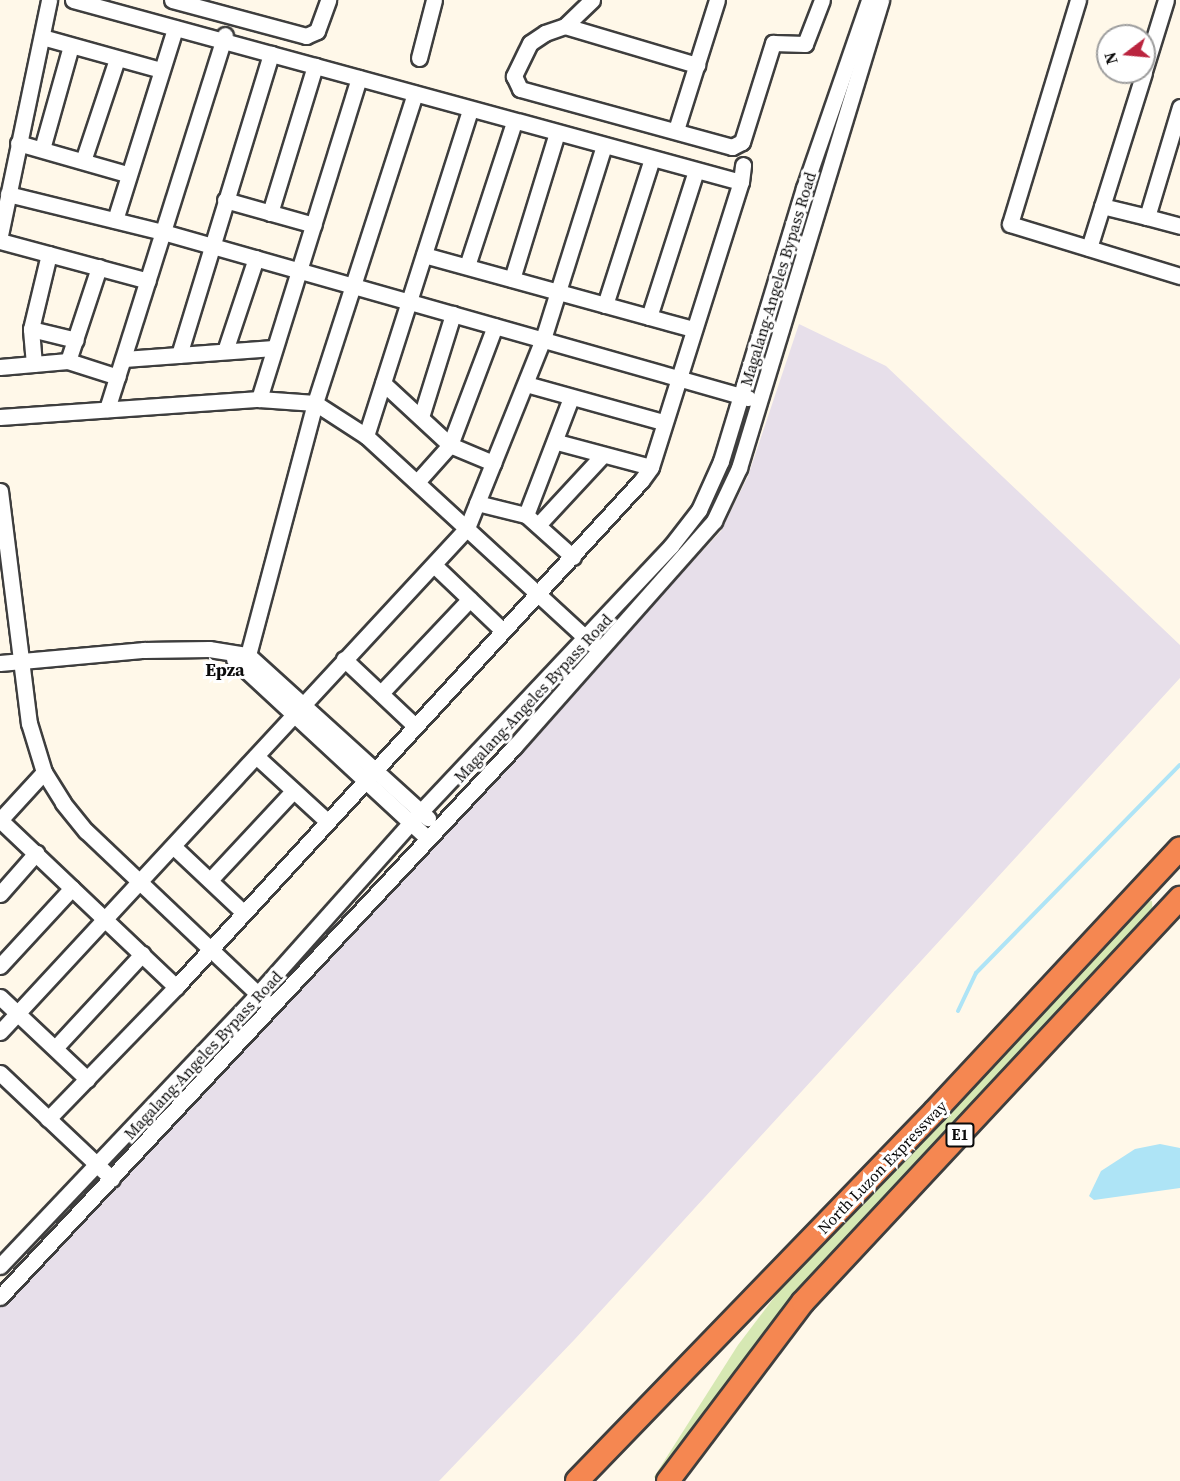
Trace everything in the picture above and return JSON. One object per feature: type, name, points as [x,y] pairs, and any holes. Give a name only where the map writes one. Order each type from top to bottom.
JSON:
[{"type":"highway","name":"North Luzon Expressway","points":[[577,1481],[935,1111],[1180,848]]},
{"type":"highway","name":"North Luzon Expressway","points":[[668,1481],[803,1302],[1180,898]]},
{"type":"street","points":[[0,235],[49,0]]},
{"type":"street","points":[[73,0],[174,28],[224,38],[271,54],[470,110],[741,182]]},
{"type":"street","points":[[176,1],[306,36],[317,31],[328,0]]},
{"type":"street","points":[[418,58],[435,0]]},
{"type":"street","points":[[592,0],[565,26],[545,33],[530,43],[514,76],[520,89],[738,146],[773,43],[805,44],[822,0]]},
{"type":"street","points":[[676,130],[717,0]]},
{"type":"street","name":"Magalang-Angeles Bypass Road","points":[[2,1260],[257,994],[416,817],[671,546],[699,510],[713,483],[804,188],[869,0]]},
{"type":"street","name":"Magalang-Angeles Bypass Road","points":[[0,1297],[273,1008],[432,832],[601,652],[714,521],[736,476],[881,0]]},
{"type":"street","points":[[1078,0],[1010,224],[1180,276]]},
{"type":"street","points":[[1156,32],[1166,0]]},
{"type":"street","points":[[565,26],[697,65]]},
{"type":"street","points":[[114,220],[174,28]]},
{"type":"street","points":[[42,37],[161,70]]},
{"type":"street","points":[[107,409],[224,38]]},
{"type":"street","points":[[42,149],[71,46]]},
{"type":"street","points":[[178,356],[271,54]]},
{"type":"street","points":[[84,161],[117,59]]},
{"type":"street","points":[[270,213],[315,66]]},
{"type":"street","points":[[259,399],[359,78]]},
{"type":"street","points":[[1089,248],[1140,84]]},
{"type":"street","points":[[244,661],[315,403],[415,94]]},
{"type":"street","points":[[1147,217],[1180,106]]},
{"type":"street","points":[[366,436],[470,110]]},
{"type":"street","points":[[467,266],[514,122]]},
{"type":"street","points":[[512,279],[557,133]]},
{"type":"street","points":[[18,143],[128,174]]},
{"type":"street","points":[[0,1032],[107,920],[298,707],[467,528],[543,339],[604,145]]},
{"type":"street","points":[[604,305],[652,159]]},
{"type":"street","points":[[48,1119],[176,987],[369,774],[540,594],[651,467],[663,422],[741,182],[743,165]]},
{"type":"street","points":[[649,316],[696,171]]},
{"type":"street","points":[[8,194],[163,232],[678,376],[759,401]]},
{"type":"street","points":[[225,200],[314,225]]},
{"type":"street","points":[[1102,206],[1180,226]]},
{"type":"street","points":[[0,241],[148,281]]},
{"type":"street","points":[[34,364],[31,328],[50,254]]},
{"type":"street","points":[[424,255],[693,329]]},
{"type":"street","points":[[225,351],[256,258]]},
{"type":"street","points":[[68,361],[99,267]]},
{"type":"street","points":[[421,417],[453,314]]},
{"type":"street","points":[[417,482],[450,445],[495,326]]},
{"type":"street","points":[[31,328],[76,340]]},
{"type":"street","points":[[124,359],[274,348]]},
{"type":"street","points":[[0,367],[68,361],[118,377]]},
{"type":"street","points":[[383,383],[450,445],[493,463]]},
{"type":"street","points":[[526,384],[663,422]]},
{"type":"street","points":[[532,520],[571,398]]},
{"type":"street","points":[[0,417],[259,399],[315,403],[366,436],[601,652]]},
{"type":"street","points":[[556,442],[602,456],[651,467]]},
{"type":"street","points":[[532,520],[602,456]]},
{"type":"street","points":[[0,491],[29,723],[44,772],[63,803],[86,831],[273,1008]]},
{"type":"street","points":[[477,502],[532,520],[573,557]]},
{"type":"street","points":[[434,565],[503,631]]},
{"type":"street","points":[[381,693],[470,599]]},
{"type":"street","points":[[0,663],[144,650],[228,652],[244,661],[298,707],[432,832]]},
{"type":"street","points":[[344,659],[415,726]]},
{"type":"street","points":[[256,756],[327,821]]},
{"type":"street","points":[[44,772],[0,820],[176,987]]},
{"type":"street","points":[[210,880],[293,791]]},
{"type":"street","points":[[174,847],[244,913]]},
{"type":"street","points":[[0,894],[36,853]]},
{"type":"street","points":[[0,966],[72,888]]},
{"type":"street","points":[[56,1047],[142,954]]},
{"type":"street","points":[[0,997],[87,1078]]},
{"type":"street","points":[[0,1073],[112,1179]]},
{"type":"street","points":[[2,1260],[22,1274]]},
{"type":"shaded area","points":[[799,324],[886,366],[1180,645],[1180,678],[575,1339],[439,1481],[0,1481],[0,1306],[721,531],[748,476]]},
{"type":"green space","points":[[1152,901],[1153,918],[658,1481],[654,1477],[738,1345],[798,1266],[1137,903]]},
{"type":"water","points":[[1160,1144],[1180,1148],[1180,1188],[1094,1200],[1089,1196],[1101,1171],[1135,1149]]},
{"type":"waterway","points":[[958,1011],[976,973],[1180,765]]},
{"type":"district","name":"Epza","points":[[225,670]]}]
